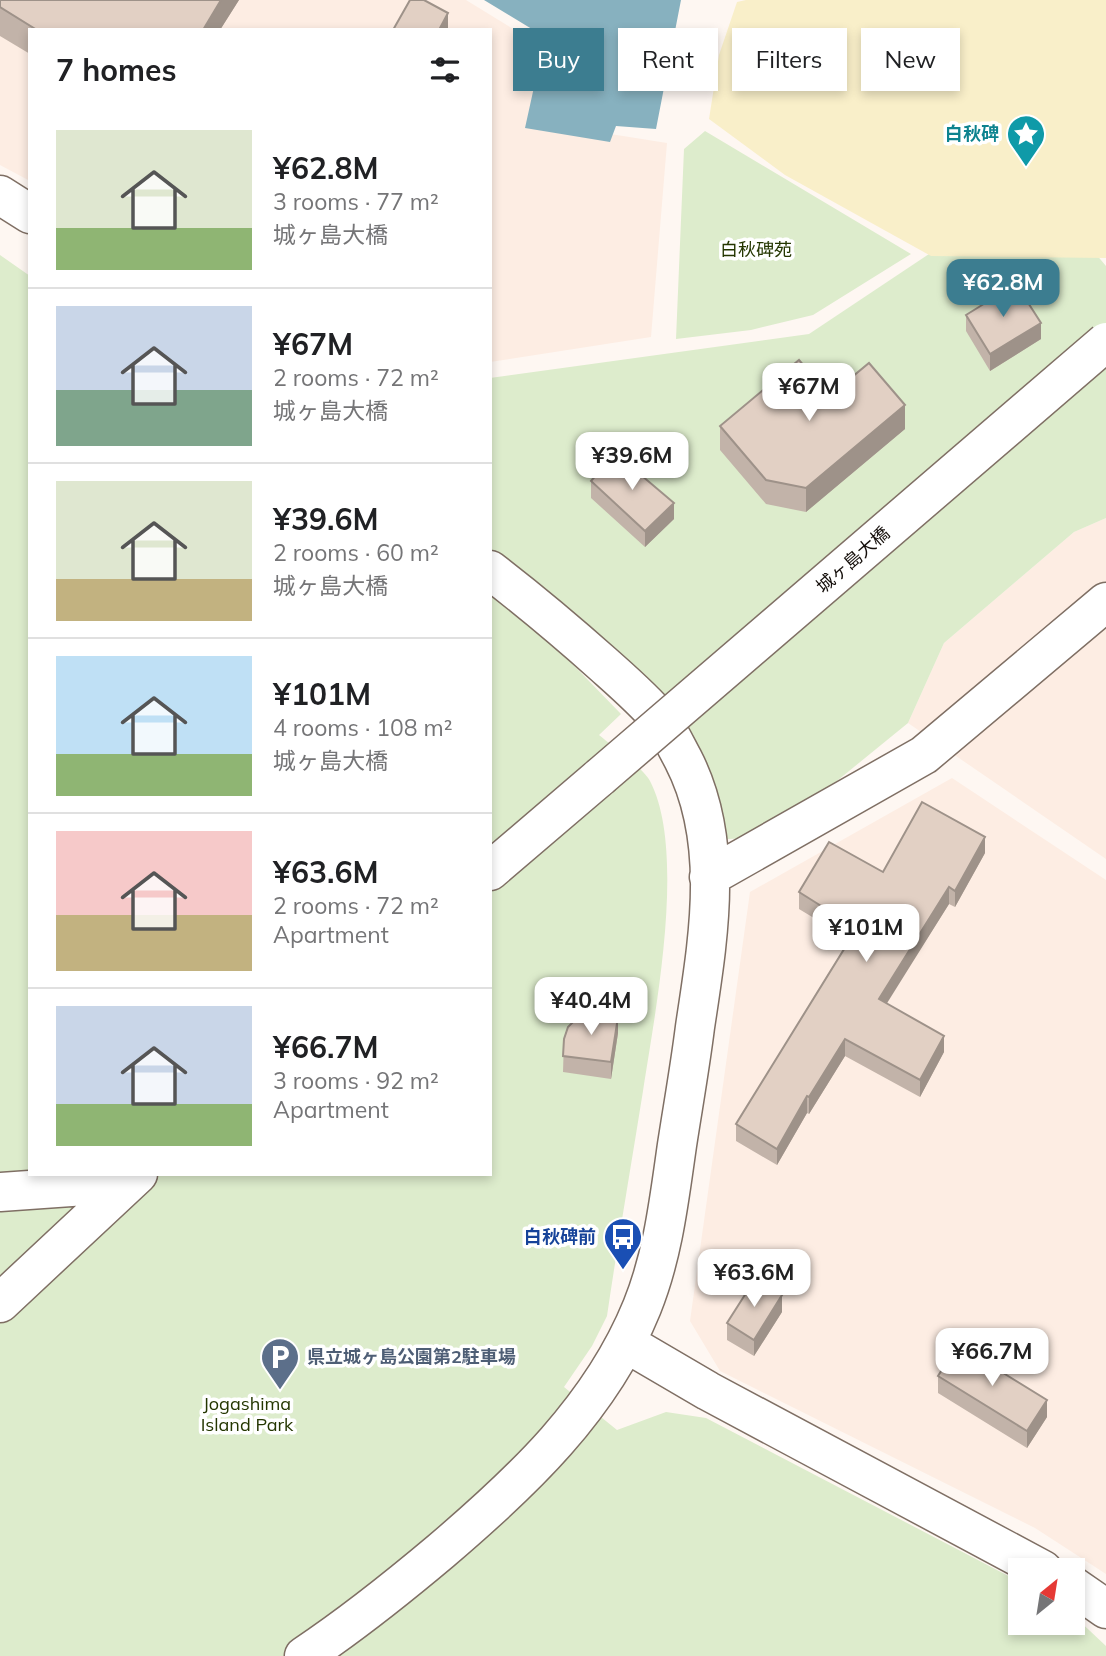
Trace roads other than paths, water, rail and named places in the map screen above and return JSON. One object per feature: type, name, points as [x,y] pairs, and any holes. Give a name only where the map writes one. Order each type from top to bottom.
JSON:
[{"type":"street","points":[[0,195],[28,213]]},
{"type":"street","name":"城ヶ島大橋","points":[[492,869],[1106,342]]},
{"type":"street","points":[[304,1656],[395,1589],[542,1459],[592,1399],[626,1343],[643,1305],[662,1247],[705,972],[708,840],[699,804],[685,762],[661,720],[548,615],[492,572]]},
{"type":"street","points":[[709,877],[924,755],[1106,602]]},
{"type":"street","points":[[0,1192],[133,1179]]},
{"type":"street","points":[[0,1303],[133,1179]]},
{"type":"street","points":[[626,1343],[708,1391],[1021,1558]]},
{"type":"street","points":[[1085,1594],[1106,1609]]},
{"type":"water","points":[[484,0],[681,0],[676,28],[618,28],[618,91],[663,91],[656,129],[616,126],[610,142],[525,128],[533,91],[604,91],[604,28],[530,28]]},
{"type":"place","name":"白秋碑","points":[[1026,168]]},
{"type":"place","name":"白秋碑前","points":[[623,1271]]},
{"type":"place","name":"県立城ヶ島公園第2駐車場","points":[[280,1391]]},
{"type":"park label","name":"白秋碑苑","points":[[756,250]]},
{"type":"park label","name":"Jogashima Island Park","points":[[247,1414]]}]
